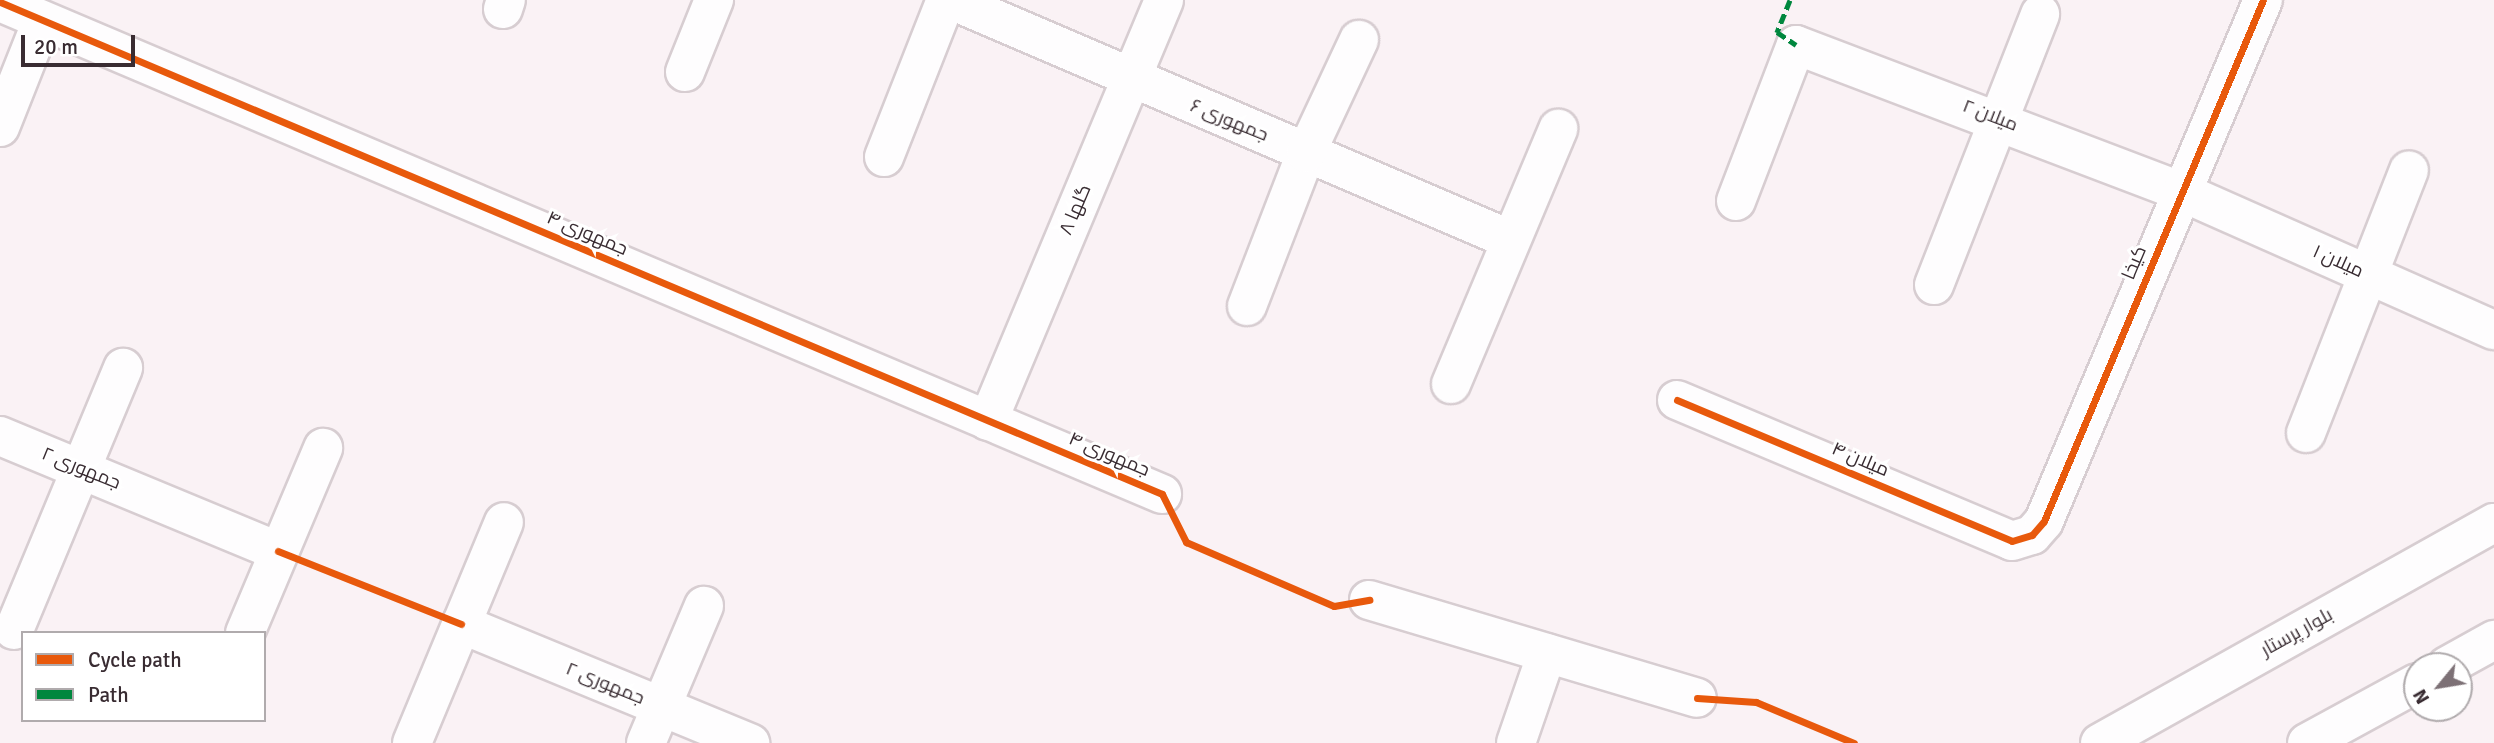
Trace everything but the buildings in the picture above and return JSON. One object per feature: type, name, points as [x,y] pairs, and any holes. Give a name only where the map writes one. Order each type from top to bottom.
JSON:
[{"type":"street","points":[[685,72],[714,0]]},
{"type":"street","points":[[884,158],[948,0]]},
{"type":"street","name":"جمهوری ۶","points":[[948,0],[1509,239]]},
{"type":"street","name":"گلها ۸","points":[[988,421],[1164,0]]},
{"type":"street","name":"کیخا","points":[[2032,535],[2044,521],[2263,0]]},
{"type":"street","name":"جمهوری ۴","points":[[0,2],[1162,494]]},
{"type":"street","points":[[1934,285],[2040,14]]},
{"type":"street","points":[[0,127],[42,20]]},
{"type":"street","points":[[1247,306],[1306,153],[1359,40]]},
{"type":"street","name":"میلان ۲","points":[[1736,201],[1796,45],[1998,118],[2182,192]]},
{"type":"street","points":[[1451,384],[1509,239],[1558,129]]},
{"type":"street","points":[[2306,433],[2409,170]]},
{"type":"street","name":"میلان ۱","points":[[2182,192],[2494,330]]},
{"type":"street","points":[[14,630],[123,368]]},
{"type":"street","name":"میلان ۴","points":[[1677,400],[2012,541],[2032,535]]},
{"type":"street","name":"جمهوری ۲","points":[[0,436],[278,551]]},
{"type":"street","points":[[246,631],[323,448]]},
{"type":"street","points":[[412,743],[504,522]]},
{"type":"street","name":"بلوار پرستار","points":[[2100,743],[2494,523]]},
{"type":"street","points":[[1369,600],[1697,698]]},
{"type":"street","points":[[646,743],[704,606]]},
{"type":"street","name":"جمهوری ۲","points":[[461,624],[750,743]]},
{"type":"street","points":[[2472,652],[2494,640]]},
{"type":"street","points":[[1516,743],[1547,653]]},
{"type":"street","points":[[2307,743],[2403,691]]},
{"type":"marked path","points":[[1790,0],[1777,32],[1796,45]]},
{"type":"cycle path","points":[[1677,400],[2012,541],[2032,535],[2044,521],[2263,0]]},
{"type":"cycle path","points":[[0,2],[1162,494],[1186,542],[1334,606],[1369,600]]},
{"type":"cycle path","points":[[278,551],[461,624]]},
{"type":"cycle path","points":[[1697,698],[1756,702],[1854,743]]}]
